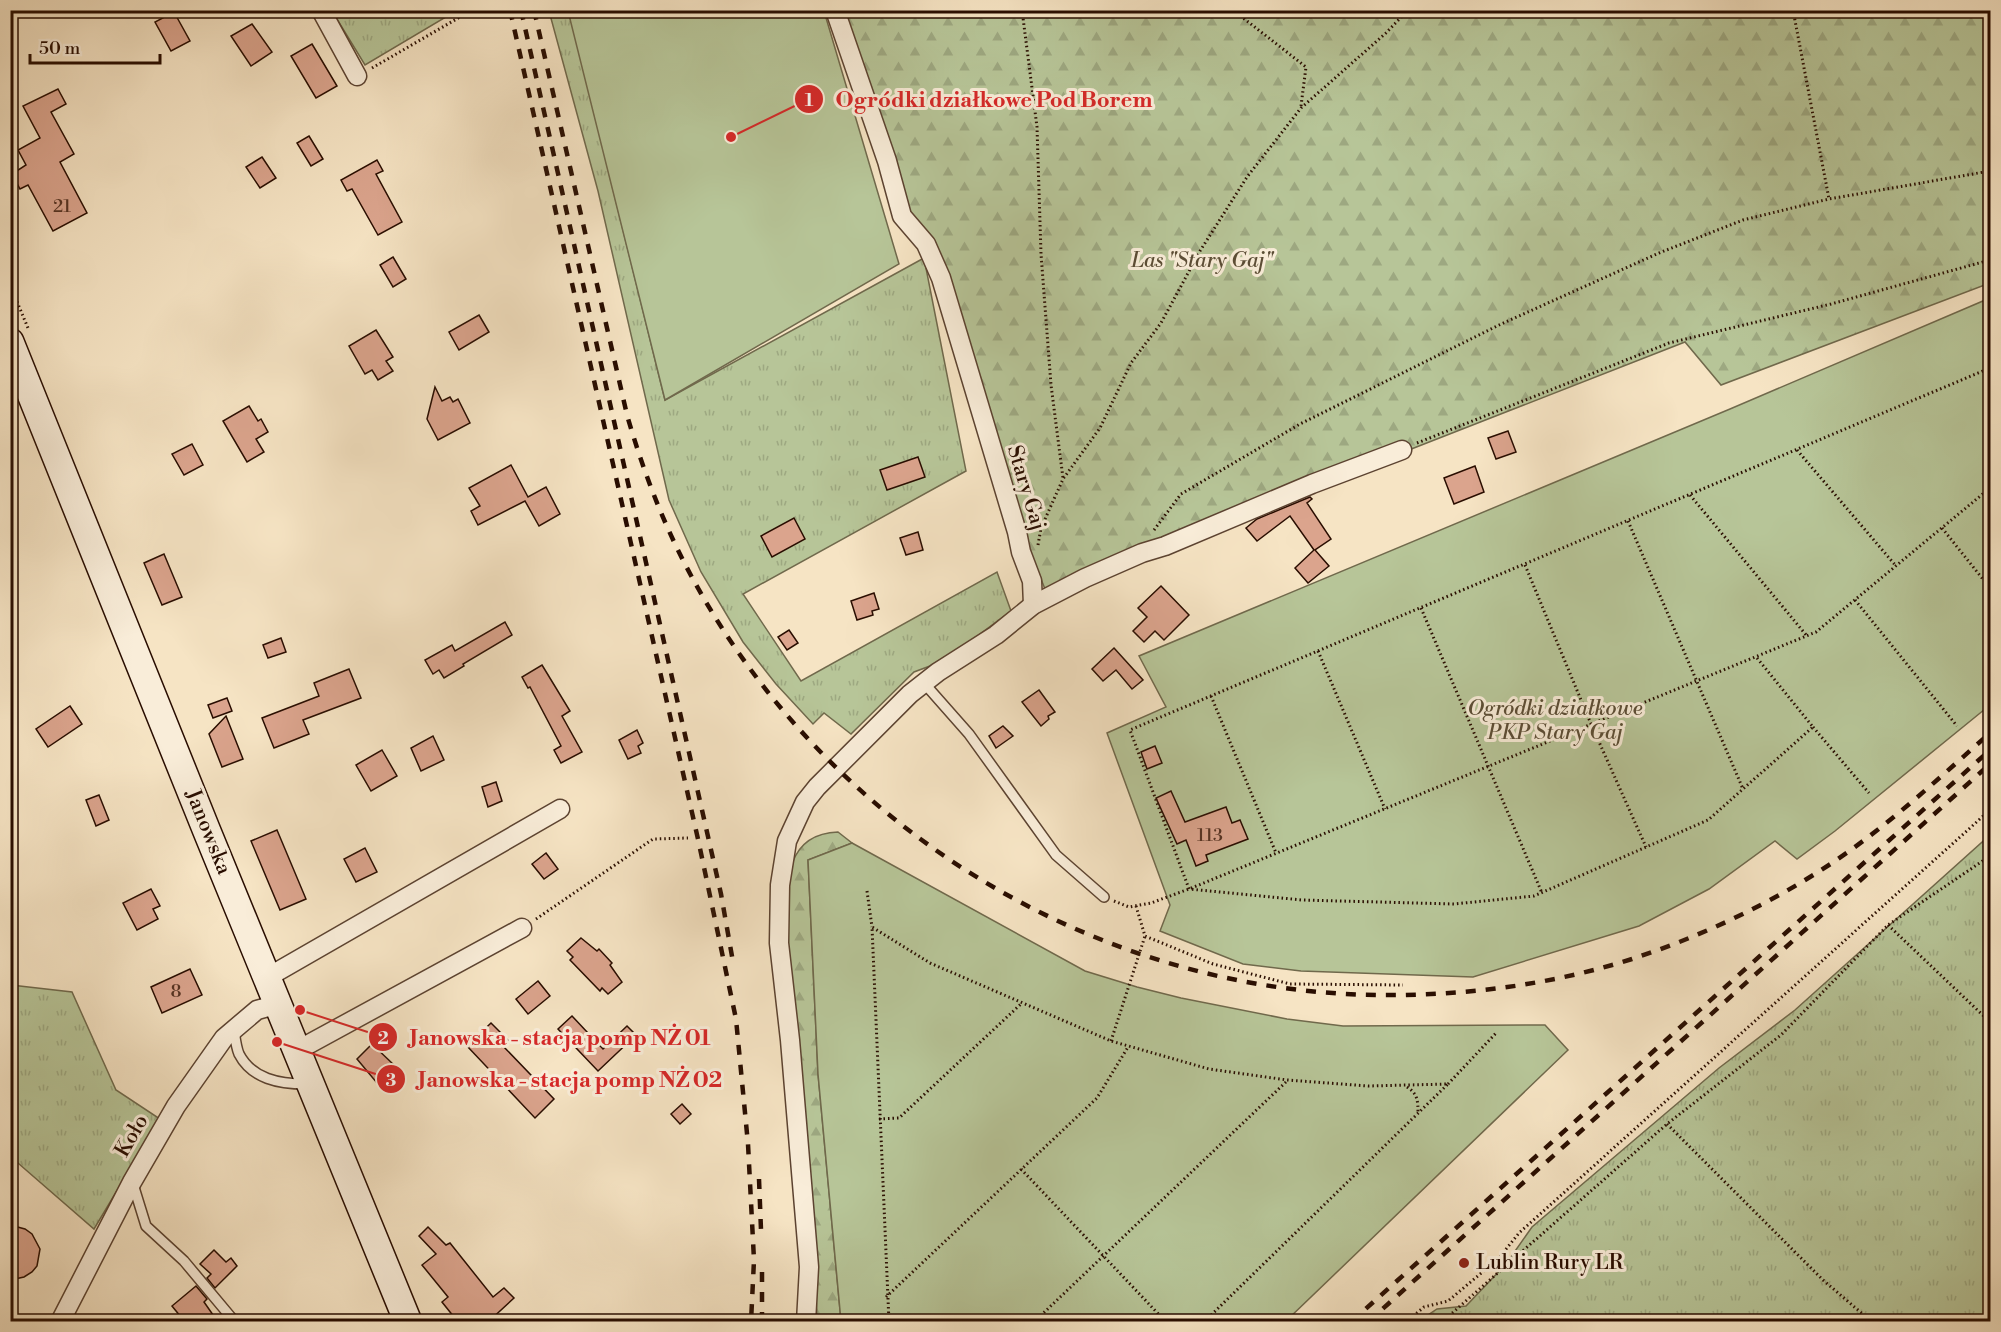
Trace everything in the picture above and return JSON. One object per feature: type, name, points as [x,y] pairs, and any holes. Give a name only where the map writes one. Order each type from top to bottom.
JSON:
[{"type":"street","points":[[321,10],[357,76]]},
{"type":"street","name":"Stary Gaj","points":[[835,10],[887,160],[902,216],[926,244],[941,278],[1021,552],[1032,581],[1033,605]]},
{"type":"street","name":"Janowska","points":[[10,342],[408,1322]]},
{"type":"street","points":[[806,1322],[808,1256],[780,943],[782,865],[787,841],[797,818],[817,787],[924,683],[996,634],[1033,605],[1075,582],[1142,553],[1165,546],[1312,484],[1402,450]]},
{"type":"street","points":[[268,978],[561,809]]},
{"type":"street","points":[[298,1050],[522,928]]},
{"type":"street","name":"Koło","points":[[60,1322],[132,1182],[176,1106],[224,1038],[257,1010],[279,1004]]},
{"type":"lane","points":[[924,683],[969,734],[1056,855],[1104,897]]},
{"type":"lane","points":[[234,1030],[238,1053],[253,1072],[271,1081],[312,1084]]},
{"type":"lane","points":[[132,1182],[146,1226],[184,1261],[235,1322]]},
{"type":"path","points":[[357,76],[472,10]]},
{"type":"path","points":[[1022,10],[1036,127],[1042,266],[1063,479]]},
{"type":"path","points":[[1233,10],[1306,67],[1301,108]]},
{"type":"path","points":[[1032,581],[1041,528],[1063,479],[1100,428],[1131,363],[1161,323],[1200,251],[1241,186],[1301,108],[1386,33],[1408,10]]},
{"type":"path","points":[[1793,10],[1828,199]]},
{"type":"path","points":[[1142,553],[1153,531],[1181,494],[1300,424],[1500,325],[1659,253],[1743,220],[1828,199],[1990,171]]},
{"type":"path","points":[[1402,450],[1669,343],[1831,304],[1990,260]]},
{"type":"path","points":[[1189,889],[1130,730],[1990,368]]},
{"type":"path","points":[[1797,450],[1896,566]]},
{"type":"path","points":[[1104,897],[1129,907],[1151,903],[1189,889],[1808,636],[1816,632],[1990,488]]},
{"type":"path","points":[[1690,495],[1808,636]]},
{"type":"path","points":[[1628,521],[1743,789]]},
{"type":"path","points":[[1942,528],[1990,588]]},
{"type":"path","points":[[1524,564],[1591,724],[1646,847]]},
{"type":"path","points":[[1855,600],[1957,726]]},
{"type":"path","points":[[1421,608],[1542,893]]},
{"type":"path","points":[[1318,651],[1385,809]]},
{"type":"path","points":[[1757,658],[1869,793]]},
{"type":"path","points":[[1211,696],[1276,853]]},
{"type":"path","points":[[1189,889],[1302,900],[1454,904],[1534,896],[1708,820],[1813,727]]},
{"type":"path","points":[[1406,1322],[1424,1307],[1448,1301],[1498,1259],[1519,1233],[1990,810]]},
{"type":"path","points":[[522,928],[653,839],[688,838]]},
{"type":"path","points":[[1442,1322],[1667,1124],[1781,1035],[1888,925],[1990,856]]},
{"type":"path","points":[[867,891],[872,927],[886,1297],[889,1322]]},
{"type":"path","points":[[1111,1041],[1145,936],[1136,906]]},
{"type":"path","points":[[1888,925],[1990,1022]]},
{"type":"path","points":[[872,927],[930,963],[1128,1047],[1209,1069],[1287,1080],[1368,1086],[1448,1084]]},
{"type":"path","points":[[1145,936],[1213,964],[1290,984],[1403,985]]},
{"type":"path","points":[[879,1119],[899,1118],[1022,1003]]},
{"type":"path","points":[[1204,1322],[1418,1114],[1497,1032]]},
{"type":"path","points":[[886,1297],[1097,1098],[1128,1047]]},
{"type":"path","points":[[1034,1322],[1287,1080]]},
{"type":"path","points":[[1405,1086],[1414,1092],[1418,1100],[1418,1114]]},
{"type":"path","points":[[1667,1124],[1822,1280],[1872,1322]]},
{"type":"path","points":[[1021,1169],[1166,1322]]},
{"type":"green space","points":[[332,11],[456,11],[365,65]]},
{"type":"green space","points":[[549,11],[569,11],[665,400],[924,258],[966,471],[743,594],[801,681],[997,572],[1011,611],[965,645],[930,666],[914,672],[851,734],[824,713],[813,724],[776,684],[743,642],[701,572],[669,500],[598,191]]},
{"type":"green space","points":[[568,11],[824,11],[899,264],[665,400]]},
{"type":"green space","name":"Las \"Stary Gaj\"","points":[[840,11],[1990,11],[1990,283],[1721,385],[1685,342],[1350,473],[1083,572],[1045,589],[1023,534]]},
{"type":"green space","name":"Ogródki działkowe PKP Stary Gaj","points":[[1990,298],[1990,705],[1835,831],[1797,859],[1775,841],[1709,889],[1639,926],[1473,977],[1301,971],[1243,964],[1160,931],[1170,905],[1107,733],[1166,707],[1139,656]]},
{"type":"green space","points":[[838,832],[852,843],[808,860],[818,1074],[841,1321],[817,1321],[815,1270],[786,938],[786,904],[790,870],[796,855],[805,843],[819,835]]},
{"type":"green space","points":[[1990,835],[1990,1321],[1419,1321],[1437,1309],[1466,1306],[1506,1264],[1532,1227],[1719,1068],[1795,1010]]},
{"type":"green space","points":[[852,843],[1085,971],[1137,987],[1287,1019],[1343,1026],[1545,1025],[1568,1050],[1286,1321],[841,1321],[818,1074],[808,860]]},
{"type":"green space","points":[[11,985],[72,992],[116,1090],[160,1119],[94,1229],[11,1157]]},
{"type":"building","points":[[174,12],[190,41],[171,51],[155,22]]},
{"type":"building","points":[[252,24],[272,52],[251,66],[231,36]]},
{"type":"building","points":[[312,44],[337,86],[316,98],[291,56]]},
{"type":"building","points":[[58,89],[66,104],[51,112],[74,154],[60,162],[87,213],[53,231],[28,185],[20,189],[12,174],[26,165],[18,150],[40,138],[23,106]]},
{"type":"building","points":[[309,136],[323,159],[311,166],[297,143]]},
{"type":"building","points":[[262,157],[276,178],[260,188],[246,167]]},
{"type":"building","points":[[377,160],[383,171],[376,174],[402,222],[378,235],[352,189],[347,191],[341,180]]},
{"type":"building","points":[[393,257],[406,279],[393,287],[380,265]]},
{"type":"building","points":[[479,315],[489,332],[459,350],[449,332]]},
{"type":"building","points":[[376,330],[393,357],[386,361],[393,371],[378,380],[372,370],[365,374],[349,346]]},
{"type":"building","points":[[435,387],[442,401],[450,397],[453,402],[458,399],[470,423],[438,440],[427,419]]},
{"type":"building","points":[[249,406],[258,421],[261,419],[268,432],[256,439],[264,452],[247,462],[223,421]]},
{"type":"building","points":[[1508,431],[1516,452],[1496,459],[1488,438]]},
{"type":"building","points":[[192,444],[203,465],[184,475],[172,454]]},
{"type":"building","points":[[918,457],[925,477],[887,490],[880,470]]},
{"type":"building","points":[[511,465],[528,497],[546,487],[560,514],[539,526],[525,501],[478,525],[471,511],[480,506],[469,488]]},
{"type":"building","points":[[1475,466],[1484,492],[1454,504],[1444,478]]},
{"type":"building","points":[[1310,497],[1312,499],[1307,503],[1331,539],[1315,550],[1329,566],[1308,583],[1295,568],[1314,550],[1290,516],[1257,541],[1246,528],[1257,519]]},
{"type":"building","points":[[794,518],[805,539],[772,557],[761,536]]},
{"type":"building","points":[[918,532],[923,550],[906,555],[900,538]]},
{"type":"building","points":[[164,554],[182,597],[162,605],[144,563]]},
{"type":"building","points":[[1161,586],[1189,615],[1164,640],[1155,631],[1144,642],[1133,631],[1147,617],[1138,608]]},
{"type":"building","points":[[874,593],[879,609],[872,611],[873,615],[857,620],[851,601]]},
{"type":"building","points":[[505,622],[512,635],[444,678],[439,670],[433,674],[425,660],[452,645],[455,651]]},
{"type":"building","points":[[789,630],[798,643],[787,650],[778,637]]},
{"type":"building","points":[[281,638],[286,652],[268,658],[263,645]]},
{"type":"building","points":[[1114,648],[1143,680],[1132,689],[1116,670],[1103,681],[1092,669]]},
{"type":"building","points":[[542,665],[570,711],[562,716],[582,752],[561,763],[554,750],[561,746],[530,687],[528,688],[522,677]]},
{"type":"building","points":[[349,669],[361,698],[303,720],[309,734],[274,748],[262,718],[319,696],[314,683]]},
{"type":"building","points":[[1039,690],[1055,712],[1048,716],[1049,719],[1041,726],[1022,702]]},
{"type":"building","points":[[227,698],[232,711],[213,718],[208,705]]},
{"type":"building","points":[[70,706],[82,724],[48,747],[36,729]]},
{"type":"building","points":[[226,716],[243,759],[222,767],[209,734]]},
{"type":"building","points":[[1003,726],[1013,736],[996,748],[989,736]]},
{"type":"building","points":[[637,730],[643,743],[638,746],[641,753],[628,759],[619,740]]},
{"type":"building","points":[[433,736],[444,760],[421,771],[411,748]]},
{"type":"building","points":[[1155,746],[1162,763],[1147,769],[1141,752]]},
{"type":"building","points":[[382,750],[397,776],[371,791],[356,765]]},
{"type":"building","points":[[496,782],[502,801],[488,807],[482,787]]},
{"type":"building","points":[[1171,791],[1185,822],[1226,807],[1232,823],[1240,820],[1248,839],[1206,855],[1208,861],[1196,866],[1186,840],[1177,844],[1156,798]]},
{"type":"building","points":[[99,795],[109,820],[96,826],[86,800]]},
{"type":"building","points":[[277,830],[306,899],[280,910],[251,841]]},
{"type":"building","points":[[365,848],[377,872],[356,882],[344,859]]},
{"type":"building","points":[[546,853],[558,869],[544,879],[532,864]]},
{"type":"building","points":[[151,889],[160,906],[153,909],[158,919],[137,930],[123,903]]},
{"type":"building","points":[[581,938],[597,951],[599,949],[612,963],[610,965],[622,982],[608,994],[602,988],[600,991],[570,960],[573,957],[567,951]]},
{"type":"building","points":[[190,969],[202,995],[162,1013],[151,987]]},
{"type":"building","points":[[538,981],[550,996],[528,1014],[516,999]]},
{"type":"building","points":[[572,1016],[603,1049],[627,1026],[636,1035],[598,1071],[558,1029]]},
{"type":"building","points":[[491,1023],[510,1042],[504,1047],[554,1099],[535,1118],[467,1046]]},
{"type":"building","points":[[372,1044],[395,1066],[377,1083],[357,1059]]},
{"type":"building","points":[[682,1104],[691,1114],[680,1124],[671,1114]]},
{"type":"building","points":[[10,1225],[25,1229],[32,1234],[40,1249],[37,1266],[32,1272],[24,1277],[10,1280]]},
{"type":"building","points":[[428,1227],[446,1245],[450,1243],[493,1297],[504,1288],[514,1298],[488,1322],[458,1322],[442,1302],[448,1297],[422,1265],[436,1254],[419,1236]]},
{"type":"building","points":[[214,1250],[226,1262],[231,1258],[237,1266],[215,1288],[207,1278],[211,1274],[200,1264]]},
{"type":"building","points":[[196,1286],[207,1299],[204,1302],[218,1322],[185,1322],[172,1306]]},
{"type":"railway","points":[[510,10],[698,839],[736,1019],[748,1144],[754,1260],[751,1322]]},
{"type":"railway","points":[[521,10],[721,894],[733,962]]},
{"type":"railway","points":[[534,10],[627,415],[653,492],[686,566],[742,658],[810,741],[888,813],[974,875],[1068,925],[1168,963],[1272,986],[1379,995],[1411,995],[1475,991],[1570,976],[1632,959],[1684,940],[1735,918],[1784,892],[1832,863],[1874,833],[1990,733]]},
{"type":"railway","points":[[1351,1322],[1990,750]]},
{"type":"railway","points":[[1368,1322],[1990,764]]},
{"type":"railway","points":[[759,1179],[761,1230]]},
{"type":"railway","points":[[762,1266],[762,1322]]},
{"type":"place","name":"Ogródki działkowe Pod Borem","points":[[731,137]]},
{"type":"place","name":"Janowska - stacja pomp NŻ 01","points":[[300,1010]]},
{"type":"place","name":"Janowska - stacja pomp NŻ 02","points":[[277,1042]]},
{"type":"place","name":"Lublin Rury LR","points":[[1464,1263]]}]
